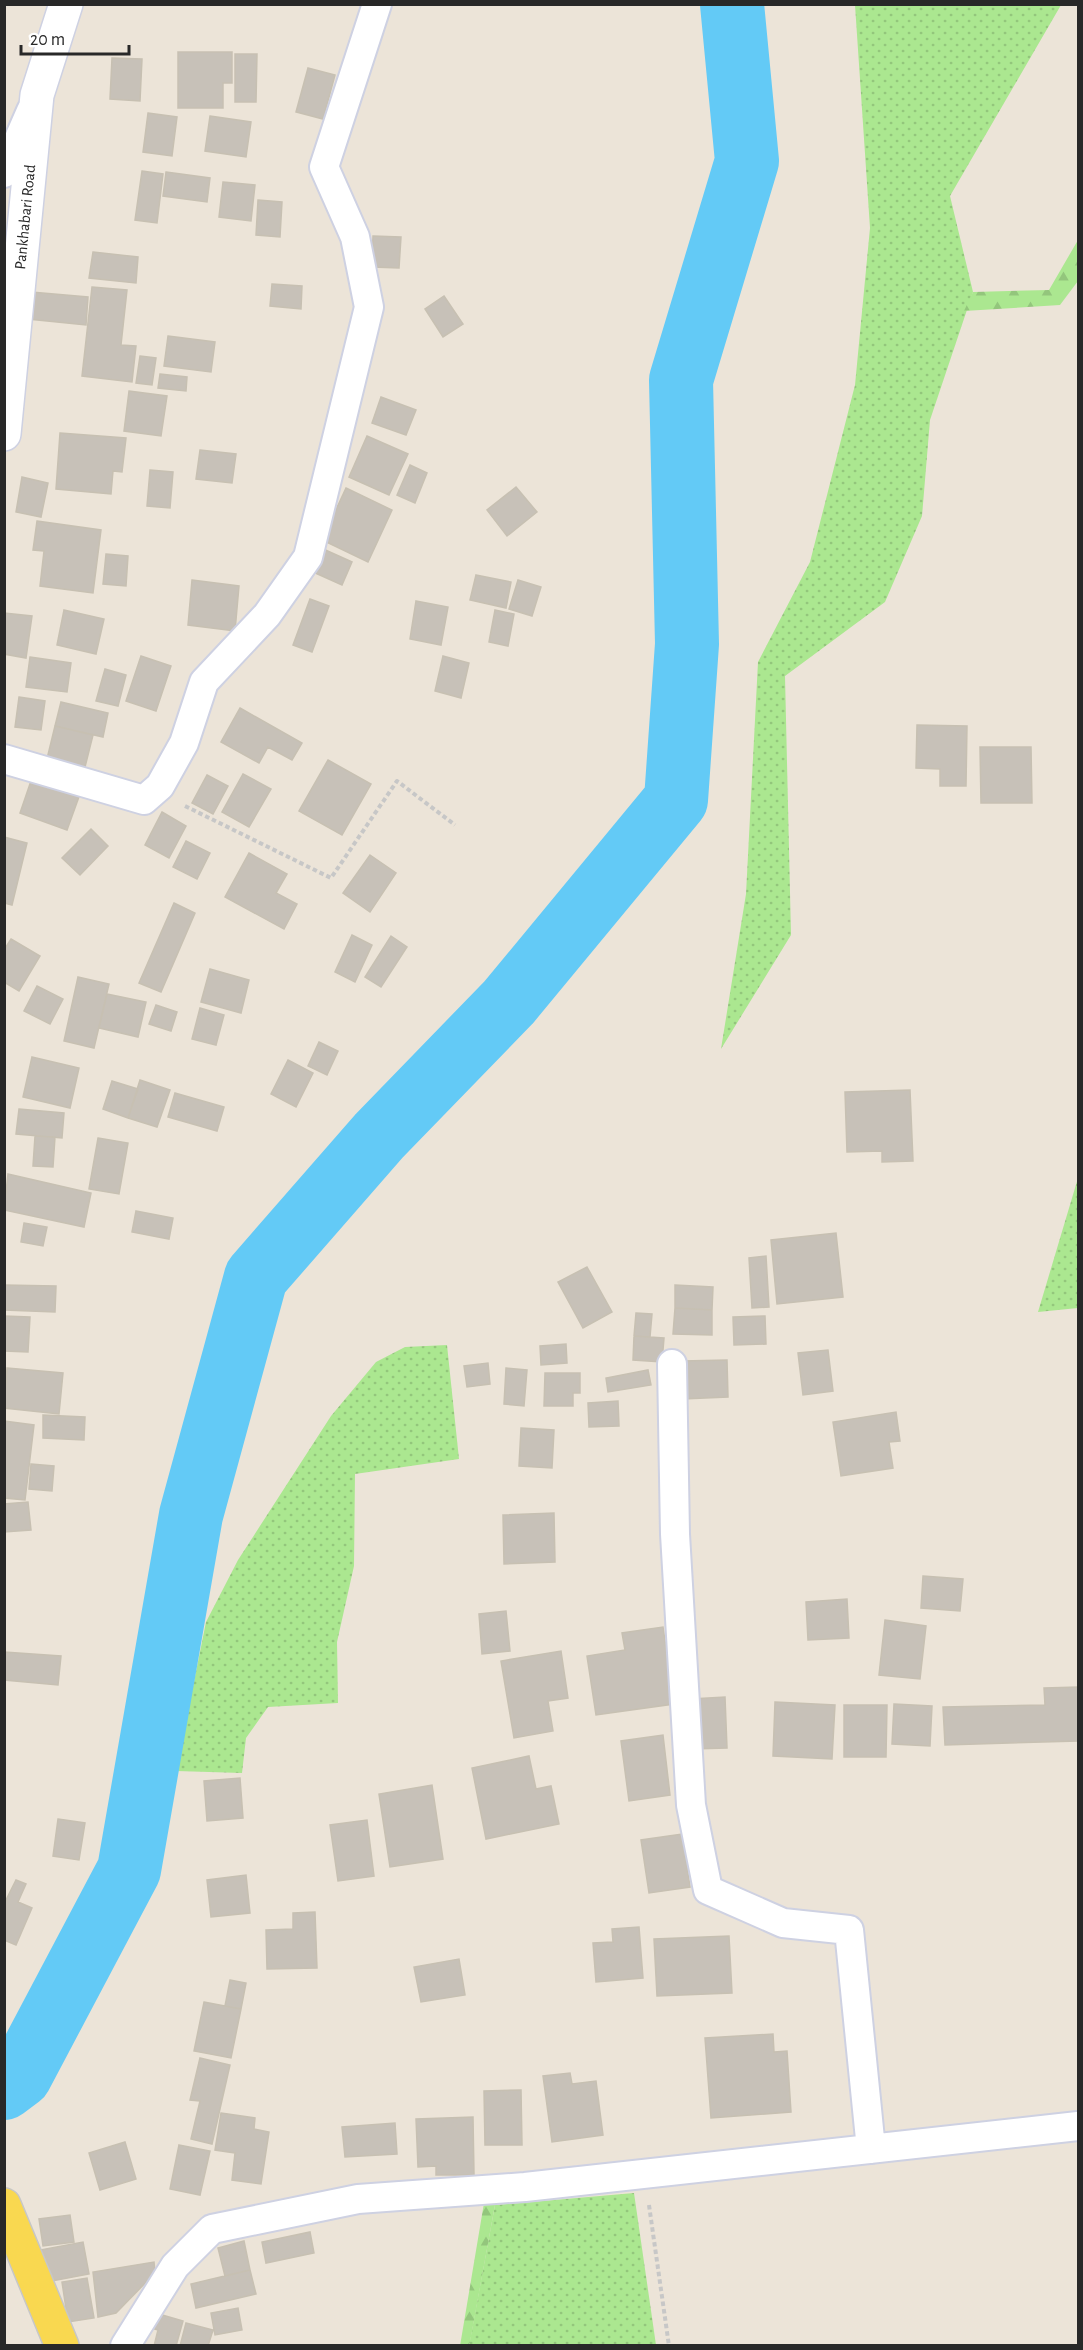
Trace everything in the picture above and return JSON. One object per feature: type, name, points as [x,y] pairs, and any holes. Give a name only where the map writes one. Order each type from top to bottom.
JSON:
[{"type":"main road","name":"Pankhabari Road","points":[[4,434],[37,95],[66,4]]},
{"type":"main road","points":[[4,2205],[62,2346]]},
{"type":"street","points":[[4,759],[144,800],[160,786],[184,743],[204,682],[267,615],[308,557],[369,307],[355,237],[324,167],[377,4]]},
{"type":"street","points":[[4,173],[37,95]]},
{"type":"street","points":[[672,1364],[675,1534],[691,1805],[708,1890],[783,1923],[849,1930],[871,2149]]},
{"type":"street","points":[[125,2346],[175,2266],[212,2229],[358,2199],[525,2187],[645,2175],[1078,2126]]},
{"type":"path","points":[[144,800],[167,798],[331,878],[397,781],[455,825]]},
{"type":"path","points":[[645,2175],[669,2346]]},
{"type":"green space","points":[[855,5],[1061,5],[950,196],[973,292],[930,420],[922,516],[885,602],[785,676],[791,935],[721,1049],[746,894],[758,662],[810,562],[855,385],[870,228]]},
{"type":"green space","points":[[1078,240],[1078,281],[1060,305],[964,311],[973,292],[1049,290]]},
{"type":"green space","points":[[1078,1178],[1078,1308],[1038,1312]]},
{"type":"green space","points":[[447,1345],[459,1459],[355,1474],[354,1566],[337,1642],[338,1703],[268,1707],[246,1738],[242,1773],[176,1771],[206,1622],[238,1560],[331,1416],[376,1362],[405,1347]]},
{"type":"green space","points":[[634,2193],[656,2345],[469,2346],[495,2205]]},
{"type":"green space","points":[[484,2203],[495,2205],[470,2342],[469,2345],[460,2346]]},
{"type":"building","points":[[178,52],[232,52],[232,83],[223,83],[223,108],[178,108]]},
{"type":"building","points":[[235,54],[257,54],[256,102],[235,102]]},
{"type":"building","points":[[112,58],[142,59],[140,101],[110,99]]},
{"type":"building","points":[[308,68],[335,75],[323,119],[296,112]]},
{"type":"building","points":[[148,113],[177,117],[172,156],[143,152]]},
{"type":"building","points":[[210,116],[251,122],[246,157],[205,151]]},
{"type":"building","points":[[142,171],[163,174],[157,223],[135,220]]},
{"type":"building","points":[[166,172],[210,178],[207,202],[163,196]]},
{"type":"building","points":[[223,182],[255,185],[251,221],[219,217]]},
{"type":"building","points":[[258,200],[282,202],[280,237],[256,235]]},
{"type":"building","points":[[373,236],[401,237],[399,268],[372,267]]},
{"type":"building","points":[[93,252],[138,257],[136,283],[89,278]]},
{"type":"building","points":[[272,284],[302,286],[301,309],[270,306]]},
{"type":"building","points":[[92,287],[127,290],[121,345],[136,346],[132,382],[82,376]]},
{"type":"building","points":[[31,292],[88,297],[86,325],[28,319]]},
{"type":"building","points":[[444,296],[463,324],[443,337],[425,309]]},
{"type":"building","points":[[168,336],[215,342],[211,372],[164,366]]},
{"type":"building","points":[[140,356],[156,358],[152,385],[136,383]]},
{"type":"building","points":[[160,374],[187,377],[186,391],[158,388]]},
{"type":"building","points":[[129,391],[167,396],[161,436],[124,431]]},
{"type":"building","points":[[381,397],[416,410],[406,435],[372,423]]},
{"type":"building","points":[[60,433],[126,438],[122,472],[113,471],[111,494],[56,489]]},
{"type":"building","points":[[367,436],[408,454],[389,495],[349,477]]},
{"type":"building","points":[[200,450],[236,454],[232,483],[196,479]]},
{"type":"building","points":[[410,465],[427,473],[415,503],[397,495]]},
{"type":"building","points":[[150,470],[173,472],[170,508],[147,506]]},
{"type":"building","points":[[22,477],[48,483],[41,517],[16,512]]},
{"type":"building","points":[[516,487],[537,512],[507,536],[487,510]]},
{"type":"building","points":[[346,488],[392,510],[368,562],[322,540]]},
{"type":"building","points":[[37,521],[101,530],[93,593],[40,586],[44,551],[33,550]]},
{"type":"building","points":[[321,548],[352,562],[342,585],[311,571]]},
{"type":"building","points":[[106,554],[128,556],[126,586],[103,584]]},
{"type":"building","points":[[476,575],[511,582],[506,608],[470,600]]},
{"type":"building","points":[[192,580],[239,586],[235,631],[188,625]]},
{"type":"building","points":[[518,580],[541,587],[532,616],[509,609]]},
{"type":"building","points":[[310,599],[329,606],[312,652],[293,645]]},
{"type":"building","points":[[416,601],[448,607],[441,645],[410,639]]},
{"type":"building","points":[[64,610],[104,619],[96,654],[57,645]]},
{"type":"building","points":[[495,610],[514,614],[508,646],[489,642]]},
{"type":"building","points":[[4,613],[32,616],[26,658],[4,654]]},
{"type":"building","points":[[141,656],[171,666],[156,711],[126,701]]},
{"type":"building","points":[[443,656],[469,663],[461,698],[435,691]]},
{"type":"building","points":[[30,657],[71,663],[67,692],[26,687]]},
{"type":"building","points":[[105,669],[126,675],[118,706],[96,701]]},
{"type":"building","points":[[19,697],[45,701],[41,730],[15,727]]},
{"type":"building","points":[[61,702],[108,713],[103,737],[55,726]]},
{"type":"building","points":[[240,708],[302,743],[292,760],[268,747],[259,763],[221,742]]},
{"type":"building","points":[[917,725],[967,726],[966,786],[940,786],[940,769],[916,768]]},
{"type":"building","points":[[55,726],[93,735],[84,771],[46,763]]},
{"type":"building","points":[[980,747],[1031,747],[1032,803],[981,803]]},
{"type":"building","points":[[328,760],[371,784],[342,835],[299,811]]},
{"type":"building","points":[[243,774],[271,789],[249,827],[222,812]]},
{"type":"building","points":[[207,775],[228,786],[213,814],[192,803]]},
{"type":"building","points":[[32,778],[80,794],[67,830],[20,813]]},
{"type":"building","points":[[162,812],[186,826],[169,858],[145,845]]},
{"type":"building","points":[[91,829],[108,846],[80,875],[62,858]]},
{"type":"building","points":[[4,837],[27,843],[12,905],[4,903]]},
{"type":"building","points":[[186,841],[210,853],[197,879],[173,867]]},
{"type":"building","points":[[249,853],[287,874],[276,893],[297,904],[284,929],[225,897]]},
{"type":"building","points":[[370,855],[396,873],[370,912],[343,893]]},
{"type":"building","points":[[174,903],[195,913],[161,992],[139,983]]},
{"type":"building","points":[[352,935],[372,945],[355,982],[335,972]]},
{"type":"building","points":[[391,936],[407,947],[381,987],[365,977]]},
{"type":"building","points":[[11,939],[40,956],[19,991],[4,982],[4,950]]},
{"type":"building","points":[[210,969],[249,980],[241,1013],[201,1002]]},
{"type":"building","points":[[78,977],[109,984],[94,1048],[64,1041]]},
{"type":"building","points":[[37,986],[63,999],[50,1024],[24,1011]]},
{"type":"building","points":[[107,994],[146,1002],[138,1037],[99,1028]]},
{"type":"building","points":[[156,1005],[177,1012],[171,1031],[149,1024]]},
{"type":"building","points":[[200,1008],[224,1015],[216,1045],[192,1039]]},
{"type":"building","points":[[319,1042],[338,1051],[327,1075],[308,1066]]},
{"type":"building","points":[[32,1057],[79,1068],[70,1108],[23,1097]]},
{"type":"building","points":[[288,1060],[313,1073],[296,1107],[271,1094]]},
{"type":"building","points":[[140,1080],[170,1090],[157,1127],[128,1118]]},
{"type":"building","points":[[112,1081],[138,1089],[128,1118],[103,1109]]},
{"type":"building","points":[[910,1090],[913,1161],[882,1162],[882,1151],[847,1152],[845,1092]]},
{"type":"building","points":[[175,1093],[224,1107],[217,1131],[168,1117]]},
{"type":"building","points":[[19,1109],[64,1113],[62,1138],[16,1134]]},
{"type":"building","points":[[35,1136],[55,1137],[53,1167],[33,1166]]},
{"type":"building","points":[[98,1138],[128,1143],[119,1194],[89,1189]]},
{"type":"building","points":[[8,1174],[91,1193],[84,1227],[4,1210]]},
{"type":"building","points":[[136,1211],[173,1218],[169,1239],[132,1232]]},
{"type":"building","points":[[24,1223],[47,1227],[43,1246],[21,1242]]},
{"type":"building","points":[[836,1233],[843,1297],[777,1304],[771,1240]]},
{"type":"building","points":[[766,1256],[769,1307],[752,1308],[749,1258]]},
{"type":"building","points":[[587,1267],[612,1312],[583,1328],[558,1282]]},
{"type":"building","points":[[4,1285],[56,1286],[55,1312],[4,1310]]},
{"type":"building","points":[[675,1285],[713,1287],[712,1310],[675,1308]]},
{"type":"building","points":[[675,1308],[712,1310],[712,1335],[673,1334]]},
{"type":"building","points":[[636,1313],[652,1314],[650,1337],[634,1336]]},
{"type":"building","points":[[4,1316],[30,1317],[28,1352],[4,1351]]},
{"type":"building","points":[[765,1316],[766,1344],[734,1345],[733,1317]]},
{"type":"building","points":[[634,1336],[664,1338],[662,1362],[633,1360]]},
{"type":"building","points":[[566,1344],[567,1363],[541,1365],[540,1346]]},
{"type":"building","points":[[828,1350],[833,1391],[803,1395],[798,1353]]},
{"type":"building","points":[[727,1360],[728,1397],[683,1399],[682,1361]]},
{"type":"building","points":[[488,1363],[490,1384],[467,1387],[464,1366]]},
{"type":"building","points":[[7,1368],[63,1373],[59,1414],[4,1408]]},
{"type":"building","points":[[506,1368],[527,1370],[524,1406],[504,1404]]},
{"type":"building","points":[[648,1370],[651,1385],[608,1392],[606,1378]]},
{"type":"building","points":[[545,1373],[580,1373],[580,1393],[573,1393],[573,1406],[544,1406]]},
{"type":"building","points":[[618,1401],[619,1426],[589,1427],[588,1403]]},
{"type":"building","points":[[896,1412],[900,1441],[889,1442],[893,1468],[841,1476],[833,1422]]},
{"type":"building","points":[[43,1415],[85,1417],[84,1440],[43,1438]]},
{"type":"building","points":[[4,1421],[34,1425],[25,1500],[4,1498]]},
{"type":"building","points":[[521,1428],[554,1430],[552,1468],[519,1466]]},
{"type":"building","points":[[31,1464],[54,1466],[52,1491],[29,1489]]},
{"type":"building","points":[[28,1502],[31,1530],[4,1532],[4,1504]]},
{"type":"building","points":[[554,1513],[555,1562],[504,1564],[503,1515]]},
{"type":"building","points":[[923,1576],[963,1579],[960,1611],[921,1608]]},
{"type":"building","points":[[847,1599],[849,1638],[808,1640],[806,1602]]},
{"type":"building","points":[[506,1611],[510,1651],[482,1654],[479,1614]]},
{"type":"building","points":[[885,1620],[926,1626],[920,1679],[879,1675]]},
{"type":"building","points":[[663,1627],[674,1704],[596,1715],[587,1656],[625,1650],[622,1633]]},
{"type":"building","points":[[561,1651],[568,1698],[548,1701],[553,1731],[514,1738],[501,1661]]},
{"type":"building","points":[[4,1652],[61,1656],[58,1685],[4,1680]]},
{"type":"building","points":[[1078,1687],[1078,1741],[945,1745],[943,1707],[1045,1705],[1044,1688]]},
{"type":"building","points":[[725,1697],[727,1748],[692,1749],[691,1699]]},
{"type":"building","points":[[775,1702],[835,1705],[832,1759],[773,1756]]},
{"type":"building","points":[[894,1704],[932,1706],[930,1746],[892,1744]]},
{"type":"building","points":[[844,1705],[887,1705],[886,1757],[844,1757]]},
{"type":"building","points":[[663,1735],[670,1795],[629,1801],[621,1741]]},
{"type":"building","points":[[529,1756],[536,1789],[551,1786],[559,1824],[486,1839],[472,1768]]},
{"type":"building","points":[[240,1778],[243,1818],[207,1821],[204,1781]]},
{"type":"building","points":[[432,1785],[443,1859],[390,1867],[379,1794]]},
{"type":"building","points":[[58,1819],[85,1823],[79,1860],[53,1856]]},
{"type":"building","points":[[367,1820],[374,1876],[338,1881],[330,1825]]},
{"type":"building","points":[[682,1834],[690,1887],[649,1893],[641,1840]]},
{"type":"building","points":[[246,1875],[250,1913],[211,1917],[207,1880]]},
{"type":"building","points":[[16,1880],[26,1884],[18,1902],[32,1908],[16,1945],[4,1940],[4,1904]]},
{"type":"building","points":[[315,1912],[317,1968],[267,1969],[266,1930],[293,1929],[293,1913]]},
{"type":"building","points":[[639,1927],[643,1978],[596,1982],[593,1943],[613,1942],[612,1929]]},
{"type":"building","points":[[729,1936],[732,1993],[657,1996],[654,1939]]},
{"type":"building","points":[[459,1959],[465,1995],[421,2002],[414,1967]]},
{"type":"building","points":[[230,1980],[246,1983],[241,2009],[225,2006]]},
{"type":"building","points":[[204,2002],[241,2009],[231,2058],[194,2051]]},
{"type":"building","points":[[773,2034],[774,2052],[787,2051],[791,2112],[711,2118],[705,2038]]},
{"type":"building","points":[[200,2058],[230,2065],[212,2144],[191,2139],[200,2101],[190,2100]]},
{"type":"building","points":[[570,2073],[572,2084],[596,2081],[603,2135],[552,2142],[543,2076]]},
{"type":"building","points":[[521,2090],[522,2145],[485,2145],[484,2091]]},
{"type":"building","points":[[221,2113],[255,2118],[254,2129],[269,2132],[261,2184],[232,2180],[235,2153],[215,2150]]},
{"type":"building","points":[[473,2117],[474,2175],[436,2175],[436,2166],[418,2167],[416,2119]]},
{"type":"building","points":[[395,2123],[397,2154],[345,2157],[342,2127]]},
{"type":"building","points":[[125,2142],[136,2179],[100,2190],[89,2153]]},
{"type":"building","points":[[179,2145],[210,2151],[200,2195],[170,2189]]},
{"type":"building","points":[[70,2215],[74,2242],[43,2246],[39,2219]]},
{"type":"building","points":[[310,2232],[314,2253],[266,2263],[262,2242]]},
{"type":"building","points":[[244,2241],[250,2270],[225,2276],[218,2248]]},
{"type":"building","points":[[83,2242],[89,2274],[47,2282],[40,2250]]},
{"type":"building","points":[[154,2262],[155,2273],[116,2313],[98,2317],[93,2272]]},
{"type":"building","points":[[250,2270],[256,2294],[196,2308],[191,2284]]},
{"type":"building","points":[[87,2278],[94,2318],[68,2322],[62,2282]]},
{"type":"building","points":[[238,2308],[242,2330],[215,2335],[211,2313]]},
{"type":"building","points":[[152,2312],[183,2321],[176,2346],[154,2346],[158,2330],[148,2327]]},
{"type":"building","points":[[186,2323],[213,2330],[208,2346],[180,2346]]},
{"type":"waterway","points":[[4,2088],[20,2076],[129,1870],[191,1515],[256,1277],[379,1136],[509,1002],[676,800],[687,644],[681,380],[747,161],[732,4]]}]
